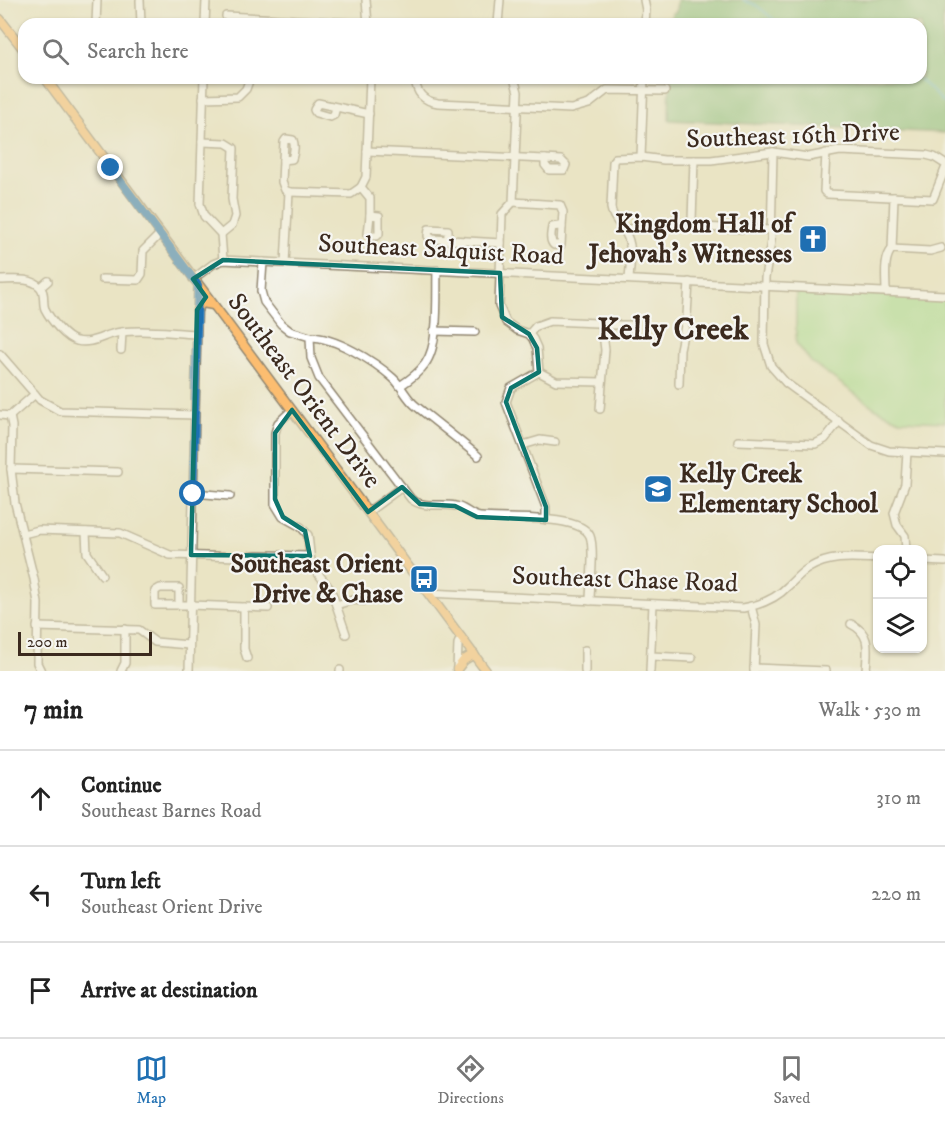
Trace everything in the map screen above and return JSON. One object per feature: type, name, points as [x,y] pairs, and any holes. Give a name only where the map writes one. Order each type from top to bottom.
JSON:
[{"type":"main road","points":[[0,19],[18,42]]},
{"type":"main road","name":"Southeast Orient Drive","points":[[49,84],[486,671]]},
{"type":"main road","points":[[196,310],[202,303],[213,305]]},
{"type":"main road","points":[[457,670],[464,660],[474,654]]},
{"type":"street","points":[[96,18],[97,0]]},
{"type":"street","points":[[140,0],[141,18]]},
{"type":"street","points":[[205,18],[206,0]]},
{"type":"street","points":[[366,0],[368,18]]},
{"type":"street","points":[[498,18],[500,0]]},
{"type":"street","points":[[644,0],[645,18]]},
{"type":"street","points":[[226,16],[238,18]]},
{"type":"street","points":[[189,671],[196,282],[223,260],[221,234],[204,216],[201,208],[204,84]]},
{"type":"street","points":[[203,98],[238,97],[248,84]]},
{"type":"street","points":[[283,159],[282,186],[289,192],[351,194],[361,187],[366,177],[370,84]]},
{"type":"street","points":[[416,84],[419,94],[433,102],[571,109],[589,104],[607,90],[665,91]]},
{"type":"street","points":[[516,84],[518,92],[513,201],[502,214],[498,301],[502,317],[511,327],[529,334],[536,344],[539,372]]},
{"type":"street","points":[[641,157],[644,84]]},
{"type":"street","points":[[336,107],[369,114]]},
{"type":"street","points":[[202,142],[226,143],[234,148],[232,199],[235,216],[232,225],[221,234]]},
{"type":"street","name":"Southeast 16th Drive","points":[[625,231],[612,215],[613,162],[620,157],[694,160],[773,152],[808,157],[840,150],[926,155],[945,164]]},
{"type":"street","points":[[367,151],[545,159]]},
{"type":"street","points":[[773,152],[764,344],[771,366],[786,383],[877,447],[889,452],[945,454]]},
{"type":"street","points":[[826,153],[825,191],[827,194],[934,198],[945,169]]},
{"type":"street","points":[[694,160],[693,225],[700,228],[771,230]]},
{"type":"street","points":[[361,187],[370,198],[369,215]]},
{"type":"street","points":[[285,263],[289,192]]},
{"type":"street","points":[[886,292],[886,260],[892,249],[894,197]]},
{"type":"street","points":[[513,201],[560,206],[563,212],[562,227]]},
{"type":"street","points":[[630,279],[630,247],[625,231],[650,227]]},
{"type":"street","points":[[102,279],[138,280],[142,274],[140,250],[160,234]]},
{"type":"street","points":[[448,240],[501,243]]},
{"type":"street","points":[[892,249],[930,251],[941,248]]},
{"type":"street","name":"Southeast Salquist Road","points":[[223,260],[945,295]]},
{"type":"street","points":[[263,262],[261,291],[264,302],[281,324],[290,331],[310,338],[326,338],[341,344],[384,371],[416,406],[478,456]]},
{"type":"street","points":[[400,386],[426,363],[432,350],[437,270]]},
{"type":"street","points":[[0,280],[27,280],[41,287],[44,293],[44,306],[49,315],[75,341],[90,342],[104,335],[122,332],[196,334]]},
{"type":"street","points":[[41,287],[48,281]]},
{"type":"street","points":[[679,384],[680,349],[687,316],[689,282]]},
{"type":"street","points":[[529,334],[536,326],[550,321],[632,325]]},
{"type":"street","points":[[600,410],[605,350],[602,325]]},
{"type":"street","points":[[434,331],[475,332]]},
{"type":"street","points":[[121,350],[122,332]]},
{"type":"street","points":[[310,338],[311,358],[319,378],[411,499],[420,504],[460,507],[477,517],[546,520],[576,525],[589,534],[591,544],[590,601]]},
{"type":"street","points":[[0,354],[49,407],[66,412],[195,415]]},
{"type":"street","points":[[539,372],[556,381],[602,382]]},
{"type":"street","points":[[539,372],[511,388],[507,398],[507,407],[546,507],[546,520]]},
{"type":"street","points":[[0,415],[10,416],[35,394]]},
{"type":"street","points":[[292,410],[278,423],[275,433],[274,499],[283,518],[305,531],[309,540],[310,556],[316,571],[329,586],[346,634]]},
{"type":"street","points":[[10,416],[12,426],[11,469],[15,503],[38,603],[37,663],[41,671]]},
{"type":"street","points":[[738,441],[815,444],[825,438],[839,421]]},
{"type":"street","points":[[523,446],[540,440],[555,442]]},
{"type":"street","points":[[906,545],[905,536],[897,525],[894,513],[905,484],[907,452]]},
{"type":"street","points":[[11,469],[118,472]]},
{"type":"street","points":[[368,512],[402,487]]},
{"type":"street","points":[[193,494],[230,496]]},
{"type":"street","points":[[23,534],[39,530],[120,532],[165,554],[310,556]]},
{"type":"street","points":[[86,532],[87,553],[102,575]]},
{"type":"street","name":"Southeast Chase Road","points":[[428,593],[735,608],[751,606],[773,598],[804,571],[825,561],[846,557],[873,559]]},
{"type":"street","points":[[927,561],[945,562]]},
{"type":"street","points":[[179,588],[179,605]]},
{"type":"street","points":[[191,588],[158,589],[155,591],[155,605],[190,604],[268,608]]},
{"type":"street","points":[[336,605],[347,601],[364,601]]},
{"type":"street","points":[[650,671],[653,604]]},
{"type":"street","points":[[751,606],[756,625],[754,670],[826,671]]},
{"type":"street","points":[[244,607],[244,649],[248,658]]},
{"type":"street","points":[[851,624],[859,628],[867,641],[866,671]]},
{"type":"street","points":[[37,627],[140,630],[155,642],[189,645]]},
{"type":"street","points":[[121,671],[125,663],[125,630]]},
{"type":"street","points":[[457,670],[458,644],[461,637]]},
{"type":"street","points":[[585,650],[585,671]]},
{"type":"street","points":[[651,656],[692,658]]},
{"type":"highlighted area","points":[[223,260],[500,273],[502,317],[529,334],[537,348],[539,372],[511,388],[506,402],[546,507],[546,520],[477,517],[455,506],[420,504],[402,487],[368,512],[292,410],[275,433],[275,499],[283,517],[305,531],[310,556],[191,555],[197,310],[206,297],[193,279]]},
{"type":"green space","points":[[677,0],[944,0],[942,59],[945,60],[945,133],[669,120],[670,84],[927,84],[927,18],[672,18],[672,13],[676,12]]},
{"type":"green space","points":[[796,291],[945,298],[945,422],[900,420],[875,408],[811,362],[796,343]]},
{"type":"waterway","name":"Kelly Creek","points":[[743,0],[756,5],[772,18]]},
{"type":"waterway","name":"Kelly Creek","points":[[924,84],[945,104]]},
{"type":"place","name":"Kingdom Hall of Jehovah's Witnesses","points":[[813,239]]},
{"type":"place","name":"Kelly Creek Elementary School","points":[[658,489]]},
{"type":"place","name":"Southeast Orient Drive & Chase","points":[[424,579]]},
{"type":"district","name":"Kelly Creek","points":[[673,330]]},
{"type":"route","points":[[111,168],[198,285],[193,494]]}]
